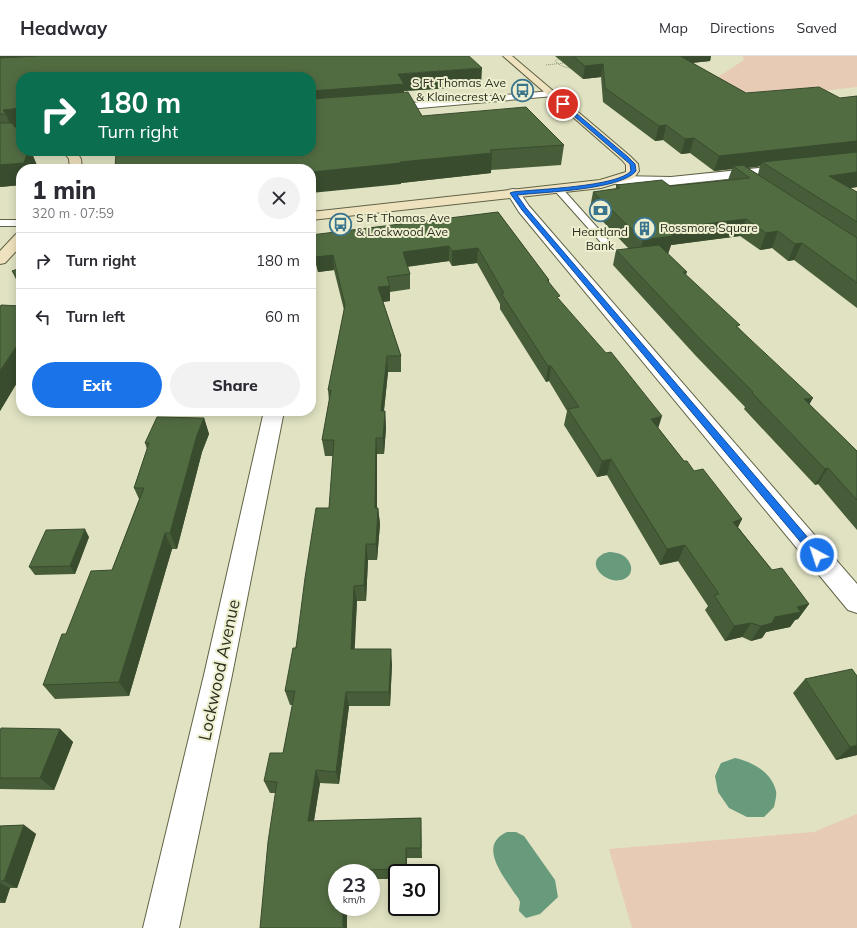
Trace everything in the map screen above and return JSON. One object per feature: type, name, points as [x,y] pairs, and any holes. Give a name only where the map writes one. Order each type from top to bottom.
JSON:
[{"type":"main road","points":[[316,215],[601,184],[617,175],[630,175],[633,171],[632,164],[551,94],[502,58]]},
{"type":"main road","points":[[502,58],[544,103]]},
{"type":"main road","points":[[0,260],[16,246]]},
{"type":"street","points":[[379,108],[551,94]]},
{"type":"street","points":[[617,175],[671,181],[740,175],[801,167]]},
{"type":"street","points":[[740,175],[753,183]]},
{"type":"street","points":[[513,193],[524,209],[857,602]]},
{"type":"street","name":"Lockwood Avenue","points":[[161,928],[218,675],[273,416]]},
{"type":"lane","points":[[558,189],[608,245]]},
{"type":"lane","points":[[0,223],[16,223]]},
{"type":"path","points":[[558,56],[560,58],[555,61],[558,64],[564,67],[574,68]]},
{"type":"shaded area","points":[[743,56],[857,56],[857,87],[774,96],[704,86],[744,60]]},
{"type":"shaded area","points":[[609,552],[622,555],[629,561],[631,571],[630,574],[624,579],[610,579],[603,576],[598,571],[596,560],[601,555]]},
{"type":"shaded area","points":[[735,758],[760,768],[774,784],[776,799],[774,807],[764,817],[747,817],[729,808],[718,792],[715,776],[721,763]]},
{"type":"shaded area","points":[[857,814],[857,928],[632,928],[609,849],[814,832]]},
{"type":"shaded area","points":[[507,832],[516,832],[524,836],[555,880],[558,897],[540,914],[526,918],[519,911],[520,902],[503,876],[495,860],[493,852],[494,844],[498,838]]},
{"type":"building","points":[[40,56],[469,56],[482,68],[398,74],[404,84],[316,91],[316,72],[16,72],[16,109],[3,110],[6,114],[0,114],[0,58]]},
{"type":"building","points":[[573,56],[680,56],[746,93],[819,87],[840,98],[857,96],[857,141],[719,156],[694,138],[685,139],[666,125],[659,126],[605,88],[603,64],[585,66]]},
{"type":"building","points":[[408,92],[422,116],[526,107],[564,145],[490,150],[492,153],[316,172],[316,164],[115,164],[116,156],[316,156],[316,99]]},
{"type":"building","points":[[0,123],[12,123],[16,128],[16,156],[26,156],[24,163],[0,165]]},
{"type":"building","points":[[857,152],[857,172],[829,176],[857,192],[857,222],[762,162]]},
{"type":"building","points":[[743,165],[857,238],[857,283],[802,243],[795,244],[778,231],[766,233],[746,219],[665,229],[673,236],[643,240],[593,192],[620,188],[616,185],[662,180],[670,186],[750,178],[733,166]]},
{"type":"building","points":[[498,212],[560,296],[557,297],[606,353],[611,352],[662,416],[651,419],[684,461],[687,461],[694,471],[703,469],[742,519],[733,522],[772,570],[782,568],[809,604],[797,607],[801,612],[775,617],[772,623],[761,626],[751,623],[734,626],[714,595],[719,594],[685,545],[667,549],[611,459],[602,461],[568,409],[579,407],[551,366],[548,366],[501,293],[504,293],[478,248],[452,251],[449,246],[403,252],[410,274],[387,277],[390,286],[378,287],[401,356],[387,356],[381,411],[385,411],[383,438],[376,438],[375,508],[378,508],[376,544],[366,544],[364,585],[354,586],[351,649],[391,649],[389,692],[346,692],[336,772],[316,770],[308,821],[421,818],[421,848],[406,848],[406,864],[388,864],[388,869],[380,869],[380,864],[328,864],[328,916],[343,916],[343,927],[345,928],[260,928],[268,842],[277,782],[264,781],[270,753],[283,753],[295,691],[285,691],[293,648],[296,648],[316,508],[329,508],[334,440],[322,440],[331,390],[328,390],[345,305],[333,255],[316,257],[316,234]]},
{"type":"building","points":[[659,245],[687,272],[683,272],[740,325],[736,326],[813,398],[804,399],[857,451],[857,500],[828,468],[825,469],[616,250]]},
{"type":"building","points":[[16,270],[16,276],[12,271]]},
{"type":"building","points":[[1,305],[16,306],[16,347],[0,371]]},
{"type":"building","points":[[157,417],[204,418],[197,435],[170,533],[165,533],[119,682],[43,685],[62,634],[66,634],[91,571],[112,570],[144,488],[134,488],[149,443],[145,443]]},
{"type":"building","points":[[85,529],[70,566],[29,567],[46,530]]},
{"type":"building","points":[[852,669],[857,676],[857,745],[850,747],[805,679]]},
{"type":"building","points":[[1,728],[60,729],[40,778],[0,778]]},
{"type":"building","points":[[24,825],[4,881],[0,881],[0,826]]},
{"type":"place","name":"S Ft Thomas Ave & Klainecrest Av","points":[[522,90]]},
{"type":"place","name":"Heartland Bank","points":[[600,211]]},
{"type":"place","name":"S Ft Thomas Ave & Lockwood Ave","points":[[340,225]]},
{"type":"place","name":"Rossmore Square","points":[[645,228]]},
{"type":"route","points":[[563,104],[626,158],[632,164],[633,171],[630,175],[601,184],[513,193],[524,209],[817,555]]}]
